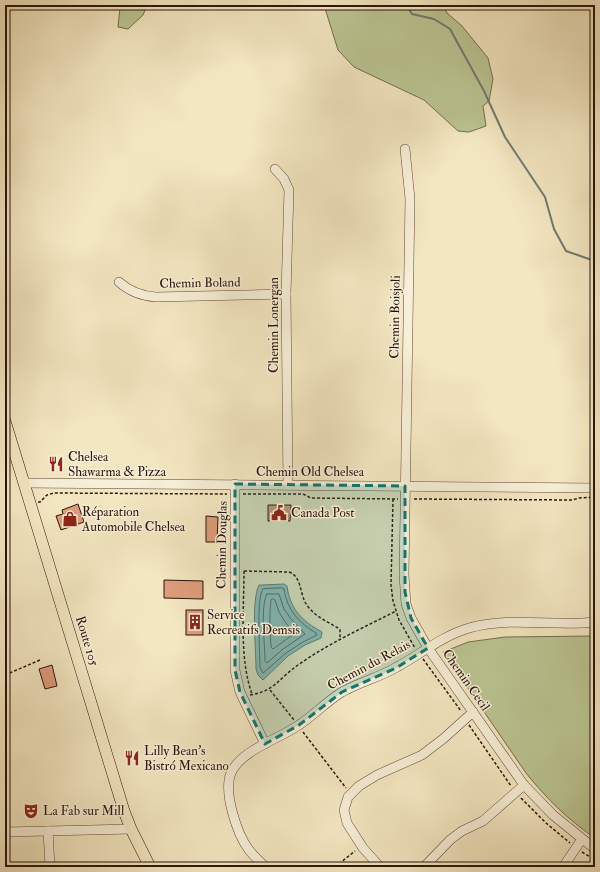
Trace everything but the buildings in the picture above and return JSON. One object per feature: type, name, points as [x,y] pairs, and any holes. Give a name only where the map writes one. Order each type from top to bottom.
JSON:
[{"type":"main road","name":"Route 105","points":[[5,421],[124,811],[131,829],[150,867]]},
{"type":"street","name":"Chemin Boisjoli","points":[[404,148],[410,199],[405,486]]},
{"type":"street","name":"Chemin Lonergan","points":[[275,170],[284,179],[288,190],[286,294],[288,485]]},
{"type":"street","name":"Chemin Boland","points":[[119,282],[125,288],[146,296],[156,297],[286,294]]},
{"type":"street","name":"Chemin Old Chelsea","points":[[24,483],[595,488]]},
{"type":"street","name":"Chemin Douglas","points":[[235,484],[234,659],[236,680],[265,744]]},
{"type":"street","name":"Chemin Cecil","points":[[405,486],[404,575],[406,604],[411,618],[428,648],[524,785],[553,815],[595,849]]},
{"type":"street","name":"Chemin du Relais","points":[[266,867],[248,849],[242,839],[236,824],[228,790],[229,777],[235,766],[244,757],[298,726],[342,692],[396,668],[453,634],[469,628],[498,623],[595,622]]},
{"type":"street","points":[[380,867],[361,846],[350,830],[345,819],[345,806],[351,794],[359,786],[377,775],[422,755],[443,739],[473,712]]},
{"type":"street","points":[[424,867],[450,840],[462,831],[483,821],[524,785]]},
{"type":"street","points":[[5,832],[131,829]]},
{"type":"street","points":[[48,831],[50,867]]},
{"type":"street","points":[[563,867],[582,839]]},
{"type":"path","points":[[38,502],[40,502],[47,495],[54,493],[303,494],[311,498],[405,499],[572,500],[595,497]]},
{"type":"path","points":[[235,571],[289,572],[294,574],[297,578],[306,603],[320,618],[340,630],[340,639]]},
{"type":"path","points":[[244,571],[244,657],[247,679],[252,694]]},
{"type":"path","points":[[242,696],[259,694],[270,689],[298,665],[340,639],[396,611]]},
{"type":"path","points":[[5,675],[40,660]]},
{"type":"path","points":[[270,689],[351,794]]},
{"type":"path","points":[[335,867],[361,846]]},
{"type":"highlighted area","points":[[235,484],[405,486],[405,592],[411,618],[428,648],[396,668],[342,692],[299,725],[265,744],[240,692],[235,670]]},
{"type":"green space","points":[[118,5],[147,5],[143,15],[128,29],[118,27],[120,8]]},
{"type":"green space","points":[[324,5],[443,5],[447,13],[462,26],[488,58],[493,79],[489,101],[483,106],[486,126],[469,132],[458,131],[424,100],[354,67],[338,50]]},
{"type":"green space","points":[[595,636],[595,838],[558,808],[526,773],[443,652],[468,642],[505,637]]},
{"type":"water","points":[[284,584],[287,586],[291,601],[298,614],[322,632],[321,638],[305,645],[288,656],[263,680],[258,675],[256,669],[254,626],[257,592],[259,585]]},
{"type":"waterway","points":[[406,5],[412,14],[434,19],[450,29],[484,91],[505,137],[545,197],[554,229],[566,251],[592,260]]},
{"type":"place","name":"Chelsea Shawarma & Pizza","points":[[56,464]]},
{"type":"place","name":"Canada Post","points":[[279,513]]},
{"type":"place","name":"Réparation Automobile Chelsea","points":[[70,519]]},
{"type":"place","name":"Service Recreatifs Demsis","points":[[195,622]]},
{"type":"place","name":"Lilly Bean's Bistró Mexicano","points":[[132,758]]},
{"type":"place","name":"La Fab sur Mill","points":[[31,811]]}]
